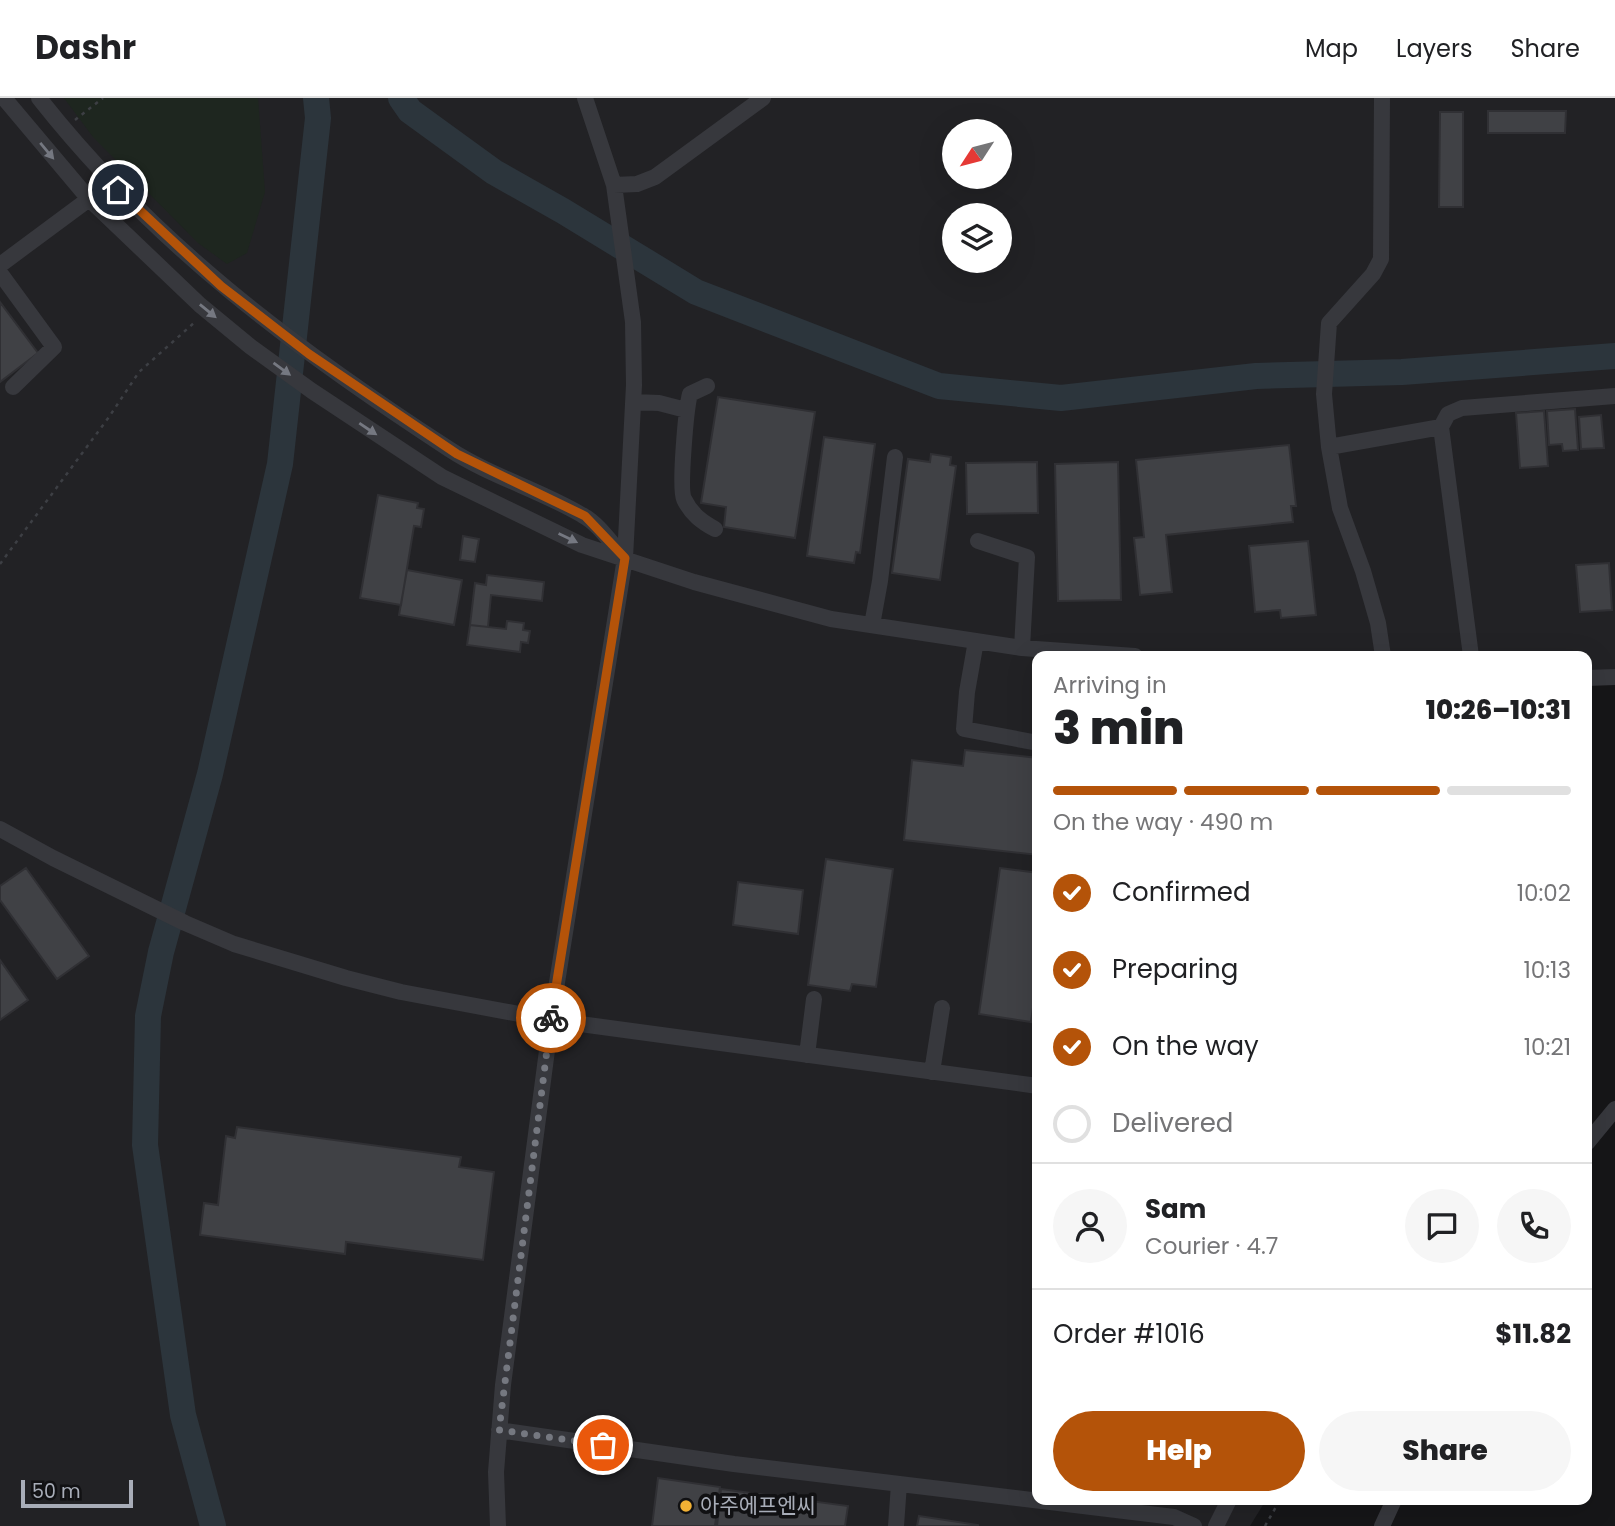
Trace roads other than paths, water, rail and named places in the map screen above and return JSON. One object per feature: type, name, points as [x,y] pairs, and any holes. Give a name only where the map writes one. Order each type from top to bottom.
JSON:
[{"type":"street","points":[[4,98],[89,199],[200,305],[251,347],[312,391],[442,477],[582,545],[706,586],[831,619],[1022,648],[1064,651]]},
{"type":"street","points":[[40,98],[64,129],[133,205],[221,286],[254,312],[309,354],[457,454],[585,516],[625,558]]},
{"type":"street","points":[[498,1526],[496,1472],[499,1430],[551,1020],[625,558],[634,402],[633,322],[614,185],[585,98]]},
{"type":"street","points":[[614,185],[637,184],[656,177],[763,98]]},
{"type":"street","points":[[1382,98],[1381,259],[1373,274],[1329,323],[1324,394],[1329,447],[1340,508],[1363,570],[1378,622],[1382,651]]},
{"type":"street","points":[[0,265],[89,199]]},
{"type":"street","points":[[0,273],[54,347],[13,387]]},
{"type":"street","points":[[707,386],[690,394],[686,410],[682,497],[698,520],[715,530]]},
{"type":"street","points":[[1470,651],[1441,427],[1448,414],[1462,408],[1615,396]]},
{"type":"street","points":[[634,402],[686,410]]},
{"type":"street","points":[[1329,447],[1441,427]]},
{"type":"street","points":[[872,625],[895,457]]},
{"type":"street","points":[[978,541],[1027,556],[1022,648]]},
{"type":"street","points":[[976,641],[964,729],[1032,742]]},
{"type":"street","points":[[1592,678],[1615,677]]},
{"type":"street","points":[[3,837],[185,923],[256,951],[401,992],[551,1020],[1032,1085]]},
{"type":"street","points":[[807,1055],[814,999]]},
{"type":"street","points":[[932,1072],[942,1008]]},
{"type":"street","points":[[1592,1137],[1615,1109]]},
{"type":"street","points":[[499,1430],[694,1459],[1032,1500]]},
{"type":"street","points":[[896,1526],[899,1484]]},
{"type":"street","points":[[1074,1505],[1174,1517],[1194,1526]]},
{"type":"street","points":[[1216,1526],[1226,1505]]},
{"type":"street","points":[[1382,1526],[1392,1505]]},
{"type":"waterway","points":[[213,1526],[183,1415],[145,1145],[148,1016],[161,952],[210,774],[280,464],[318,118],[316,98]]},
{"type":"waterway","points":[[401,98],[410,111],[494,172],[696,292],[939,386],[1061,398],[1256,376],[1402,372],[1615,356]]},
{"type":"place","name":"아주에프엔씨","points":[[686,1506]]}]
